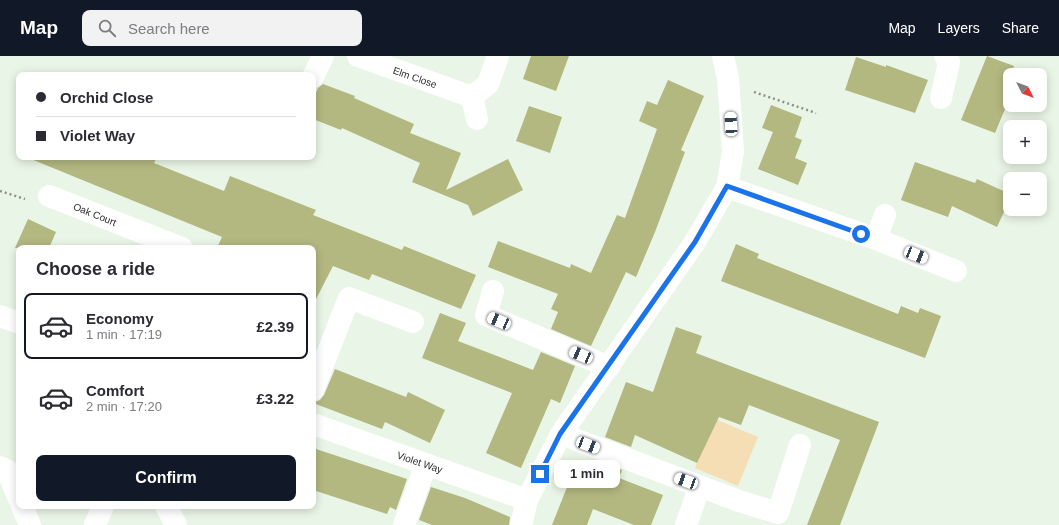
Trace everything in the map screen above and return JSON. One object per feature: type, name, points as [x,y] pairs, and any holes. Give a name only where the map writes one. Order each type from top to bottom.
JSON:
[{"type":"street","points":[[315,72],[323,56]]},
{"type":"street","name":"Elm Close","points":[[358,56],[472,97]]},
{"type":"street","points":[[477,120],[472,97],[488,84],[498,56]]},
{"type":"street","points":[[521,525],[527,500],[560,434],[609,367],[695,242],[727,186],[732,152],[729,84],[723,56]]},
{"type":"street","points":[[941,98],[948,62],[945,56]]},
{"type":"street","points":[[727,186],[876,239],[956,271]]},
{"type":"street","name":"Oak Court","points":[[49,196],[137,240],[165,245]]},
{"type":"street","points":[[876,239],[885,215]]},
{"type":"street","points":[[493,291],[486,315],[609,367]]},
{"type":"street","points":[[316,382],[349,298],[413,322]]},
{"type":"street","points":[[0,316],[16,323]]},
{"type":"street","name":"Violet Way","points":[[316,425],[527,500]]},
{"type":"street","points":[[560,434],[739,501],[778,513],[800,445]]},
{"type":"street","points":[[404,525],[426,464]]},
{"type":"street","points":[[0,467],[7,470],[16,492]]},
{"type":"street","points":[[686,525],[700,486]]},
{"type":"street","points":[[23,509],[30,525]]},
{"type":"street","points":[[95,525],[102,509]]},
{"type":"street","points":[[168,509],[176,525]]},
{"type":"path","points":[[729,84],[816,113]]},
{"type":"shaded area","points":[[715,419],[758,437],[738,486],[695,468]]},
{"type":"building","points":[[531,56],[569,56],[556,91],[523,79]]},
{"type":"building","points":[[987,56],[1014,66],[1013,68],[1003,68],[1004,112],[995,133],[961,120]]},
{"type":"building","points":[[856,57],[886,67],[886,65],[928,80],[915,113],[845,90]]},
{"type":"building","points":[[668,80],[704,96],[681,150],[685,152],[655,232],[636,277],[626,272],[591,346],[551,329],[558,312],[551,309],[558,294],[488,267],[498,241],[570,268],[571,264],[591,273],[617,215],[625,218],[657,129],[639,121],[647,101],[657,105]]},
{"type":"building","points":[[323,84],[355,96],[354,98],[414,124],[410,133],[461,153],[446,190],[508,159],[523,190],[473,216],[468,205],[412,182],[420,163],[342,128],[341,130],[316,120],[316,93],[318,88]]},
{"type":"building","points":[[771,105],[802,117],[795,137],[802,140],[795,158],[807,163],[798,185],[758,169],[773,132],[762,128]]},
{"type":"building","points":[[529,106],[562,117],[550,153],[516,141]]},
{"type":"building","points":[[33,160],[156,160],[154,163],[224,191],[230,176],[316,210],[313,215],[402,250],[404,246],[476,275],[461,309],[372,274],[369,280],[333,266],[316,299],[316,245],[218,245],[222,237]]},
{"type":"building","points":[[915,162],[975,183],[977,179],[1003,191],[1003,214],[997,227],[952,206],[948,217],[901,200]]},
{"type":"building","points":[[28,219],[56,232],[50,245],[16,245]]},
{"type":"building","points":[[736,244],[759,254],[757,258],[898,314],[901,306],[918,313],[920,308],[941,316],[925,358],[721,281]]},
{"type":"building","points":[[440,313],[466,323],[458,341],[533,370],[541,352],[575,366],[560,403],[551,399],[521,468],[486,453],[512,393],[422,358]]},
{"type":"building","points":[[676,327],[702,336],[696,353],[879,422],[840,525],[807,525],[840,440],[749,405],[741,425],[719,417],[697,463],[635,435],[631,447],[605,437],[626,382],[653,392]]},
{"type":"building","points":[[335,369],[406,397],[408,392],[445,410],[430,443],[385,422],[382,429],[316,404],[316,402],[320,400],[324,395]]},
{"type":"building","points":[[316,449],[407,479],[396,510],[390,507],[387,514],[316,491]]},
{"type":"building","points":[[597,461],[622,470],[619,478],[663,495],[651,525],[634,525],[593,509],[587,525],[552,525],[577,462],[594,468]]},
{"type":"building","points":[[431,487],[465,498],[510,517],[509,525],[432,525],[419,520]]},
{"type":"route","points":[[540,474],[560,434],[609,367],[695,242],[727,186],[861,234]]}]
